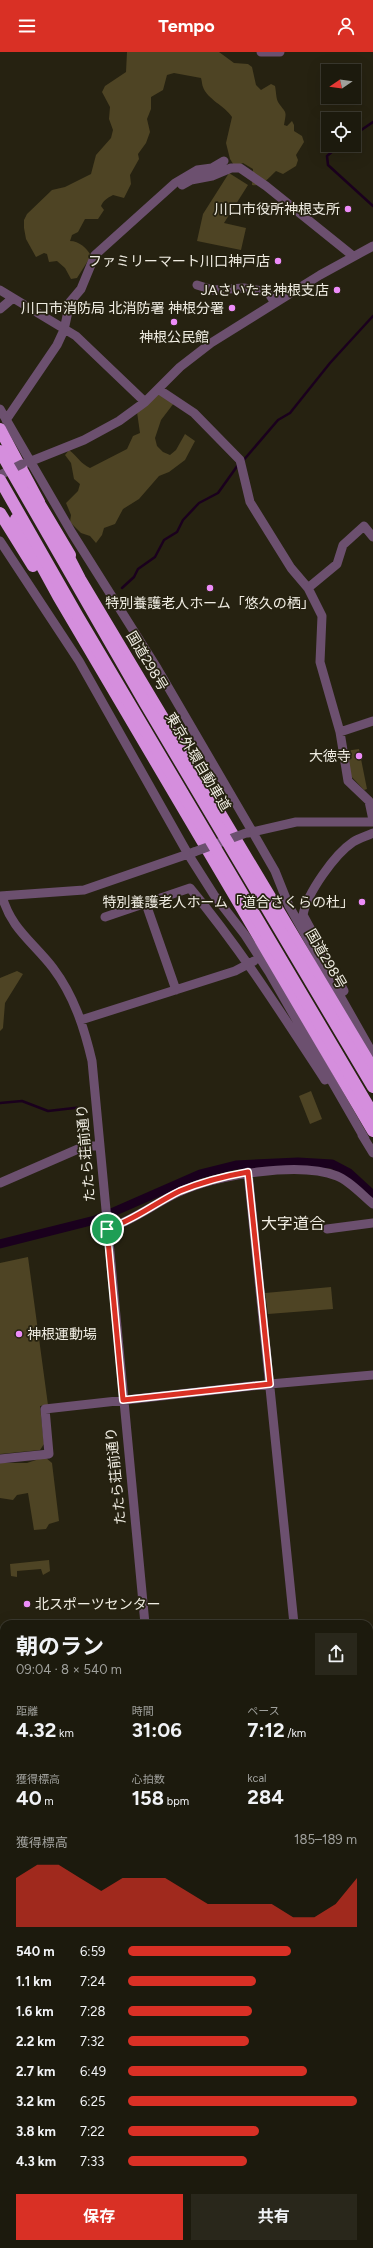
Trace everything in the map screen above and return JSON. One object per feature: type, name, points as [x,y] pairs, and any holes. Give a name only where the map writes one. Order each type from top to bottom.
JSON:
[{"type":"highway","name":"国道298号","points":[[3,424],[80,579],[285,919],[373,1069]]},
{"type":"highway","points":[[0,441],[233,821],[285,919]]},
{"type":"highway","name":"東京外環自動車道","points":[[0,451],[142,696],[373,1087]]},
{"type":"highway","name":"東京外環自動車道","points":[[0,480],[77,614],[373,1114]]},
{"type":"highway","points":[[0,490],[58,596],[258,935],[369,1135]]},
{"type":"highway","points":[[0,513],[192,834],[258,935]]},
{"type":"street","points":[[261,52],[280,52]]},
{"type":"street","points":[[3,424],[57,345],[64,330],[70,302],[81,289],[96,255],[170,187],[197,170],[212,168],[224,161]]},
{"type":"street","points":[[170,187],[173,190],[191,180],[212,176],[231,168],[240,168],[266,186],[353,256]]},
{"type":"street","points":[[0,475],[103,431],[145,402],[196,354],[275,303],[353,256],[373,246]]},
{"type":"street","points":[[198,285],[213,290],[244,288],[268,292],[275,303]]},
{"type":"street","points":[[0,290],[76,336],[145,402]]},
{"type":"street","points":[[0,309],[13,298]]},
{"type":"street","points":[[1,896],[84,890],[249,832],[296,822],[373,821],[369,801],[348,781],[340,732],[320,662],[322,616],[308,588],[291,568],[250,502],[240,460],[190,410],[158,389]]},
{"type":"street","points":[[0,409],[3,424],[26,463],[157,668],[249,832],[275,871],[289,906],[373,1054]]},
{"type":"street","points":[[308,588],[337,564],[343,545],[364,526],[373,537]]},
{"type":"street","points":[[0,541],[79,661],[214,895],[269,972],[369,1135],[373,1153]]},
{"type":"street","points":[[340,732],[373,721]]},
{"type":"street","points":[[373,833],[353,842],[342,851],[310,895],[302,917],[367,1034],[373,1050]]},
{"type":"street","points":[[105,917],[190,888],[252,962],[369,1135]]},
{"type":"street","name":"たたら荘前通り","points":[[1,896],[12,921],[52,968],[70,995],[81,1020],[94,1073],[106,1226],[145,1620]]},
{"type":"street","points":[[146,904],[176,990]]},
{"type":"street","points":[[81,1020],[235,971],[252,962]]},
{"type":"street","points":[[0,1183],[85,1146],[100,1146]]},
{"type":"street","points":[[106,1226],[130,1220],[179,1192],[205,1182],[248,1172],[301,1170],[326,1172],[339,1177],[373,1204]]},
{"type":"street","points":[[248,1172],[294,1620]]},
{"type":"street","points":[[327,1229],[373,1223]]},
{"type":"street","points":[[0,1459],[49,1454],[45,1409],[270,1384],[373,1375]]},
{"type":"shaded area","points":[[127,52],[219,52],[234,63],[248,64],[252,67],[256,85],[261,90],[271,84],[275,86],[277,100],[285,112],[284,125],[287,126],[292,121],[294,131],[302,136],[304,142],[296,155],[298,160],[296,166],[283,174],[276,171],[259,185],[252,185],[253,169],[243,163],[235,167],[230,159],[226,143],[232,117],[229,113],[208,95],[205,91],[201,78],[174,73],[167,75],[163,90],[151,97],[151,109],[147,119],[150,132],[146,143],[138,154],[139,159],[130,175],[131,184],[124,198],[113,195],[107,198],[101,206],[104,210],[98,219],[85,219],[78,232],[72,235],[70,241],[77,242],[87,250],[91,256],[77,278],[71,279],[65,268],[57,261],[49,262],[47,254],[44,253],[36,257],[26,239],[24,220],[27,214],[52,190],[65,187],[91,174],[96,155],[111,138],[113,130],[109,119],[110,107],[102,92],[105,86],[126,72]]},
{"type":"shaded area","points":[[229,173],[248,185],[224,223],[246,228],[241,250],[197,241],[203,214]]},
{"type":"shaded area","points":[[158,392],[174,403],[161,420],[155,438],[157,446],[163,452],[170,455],[176,450],[185,434],[195,441],[185,460],[169,472],[159,476],[139,499],[123,509],[115,524],[104,528],[102,535],[96,543],[90,536],[81,533],[70,522],[71,515],[66,503],[78,491],[80,484],[74,479],[71,463],[65,455],[69,450],[90,468],[127,449],[133,436],[140,433],[137,412]]},
{"type":"shaded area","points":[[359,749],[367,789],[364,790],[349,774],[345,751]]},
{"type":"shaded area","points":[[17,971],[23,974],[5,1003],[3,1028],[0,1031],[0,978]]},
{"type":"shaded area","points":[[311,1091],[322,1119],[310,1124],[299,1096]]},
{"type":"shaded area","name":"神根運動場","points":[[28,1257],[48,1405],[40,1406],[44,1444],[40,1450],[0,1454],[0,1263]]},
{"type":"shaded area","points":[[331,1287],[333,1309],[268,1314],[265,1293]]},
{"type":"shaded area","points":[[45,1457],[52,1463],[59,1521],[49,1524],[46,1529],[34,1530],[28,1493],[17,1495],[13,1500],[0,1498],[0,1463],[27,1463]]},
{"type":"shaded area","points":[[49,1560],[50,1571],[43,1575],[41,1569],[17,1571],[17,1577],[11,1576],[10,1564]]},
{"type":"waterway","points":[[361,130],[373,122]]},
{"type":"waterway","points":[[332,152],[327,156],[328,165],[373,206]]},
{"type":"waterway","points":[[242,462],[278,420],[290,413],[330,363],[373,316]]},
{"type":"waterway","points":[[122,588],[134,577],[138,569],[155,557],[164,540],[177,532],[183,520],[199,503],[218,493],[238,465]]},
{"type":"waterway","points":[[0,1103],[22,1101],[48,1111],[83,1107]]},
{"type":"waterway","points":[[0,1244],[95,1220],[200,1174],[236,1165],[298,1162],[332,1164],[349,1173],[373,1195]]},
{"type":"place","name":"川口市役所神根支所","points":[[348,209]]},
{"type":"place","name":"ファミリーマート川口神戸店","points":[[278,261]]},
{"type":"place","name":"JAさいたま神根支店","points":[[337,290]]},
{"type":"place","name":"川口市消防局 北消防署 神根分署","points":[[232,308]]},
{"type":"place","name":"神根公民館","points":[[174,322]]},
{"type":"place","name":"特別養護老人ホーム「悠久の栖」","points":[[210,588]]},
{"type":"place","name":"大徳寺","points":[[359,756]]},
{"type":"place","name":"特別養護老人ホーム「道合さくらの杜」","points":[[362,902]]},
{"type":"place","name":"神根運動場","points":[[19,1334]]},
{"type":"place","name":"北スポーツセンター","points":[[27,1604]]},
{"type":"district","name":"大字道合","points":[[293,1223]]},
{"type":"route","points":[[248,1172],[270,1384],[123,1400],[107,1229],[118,1226],[130,1220],[179,1192],[205,1182],[248,1172]]}]
